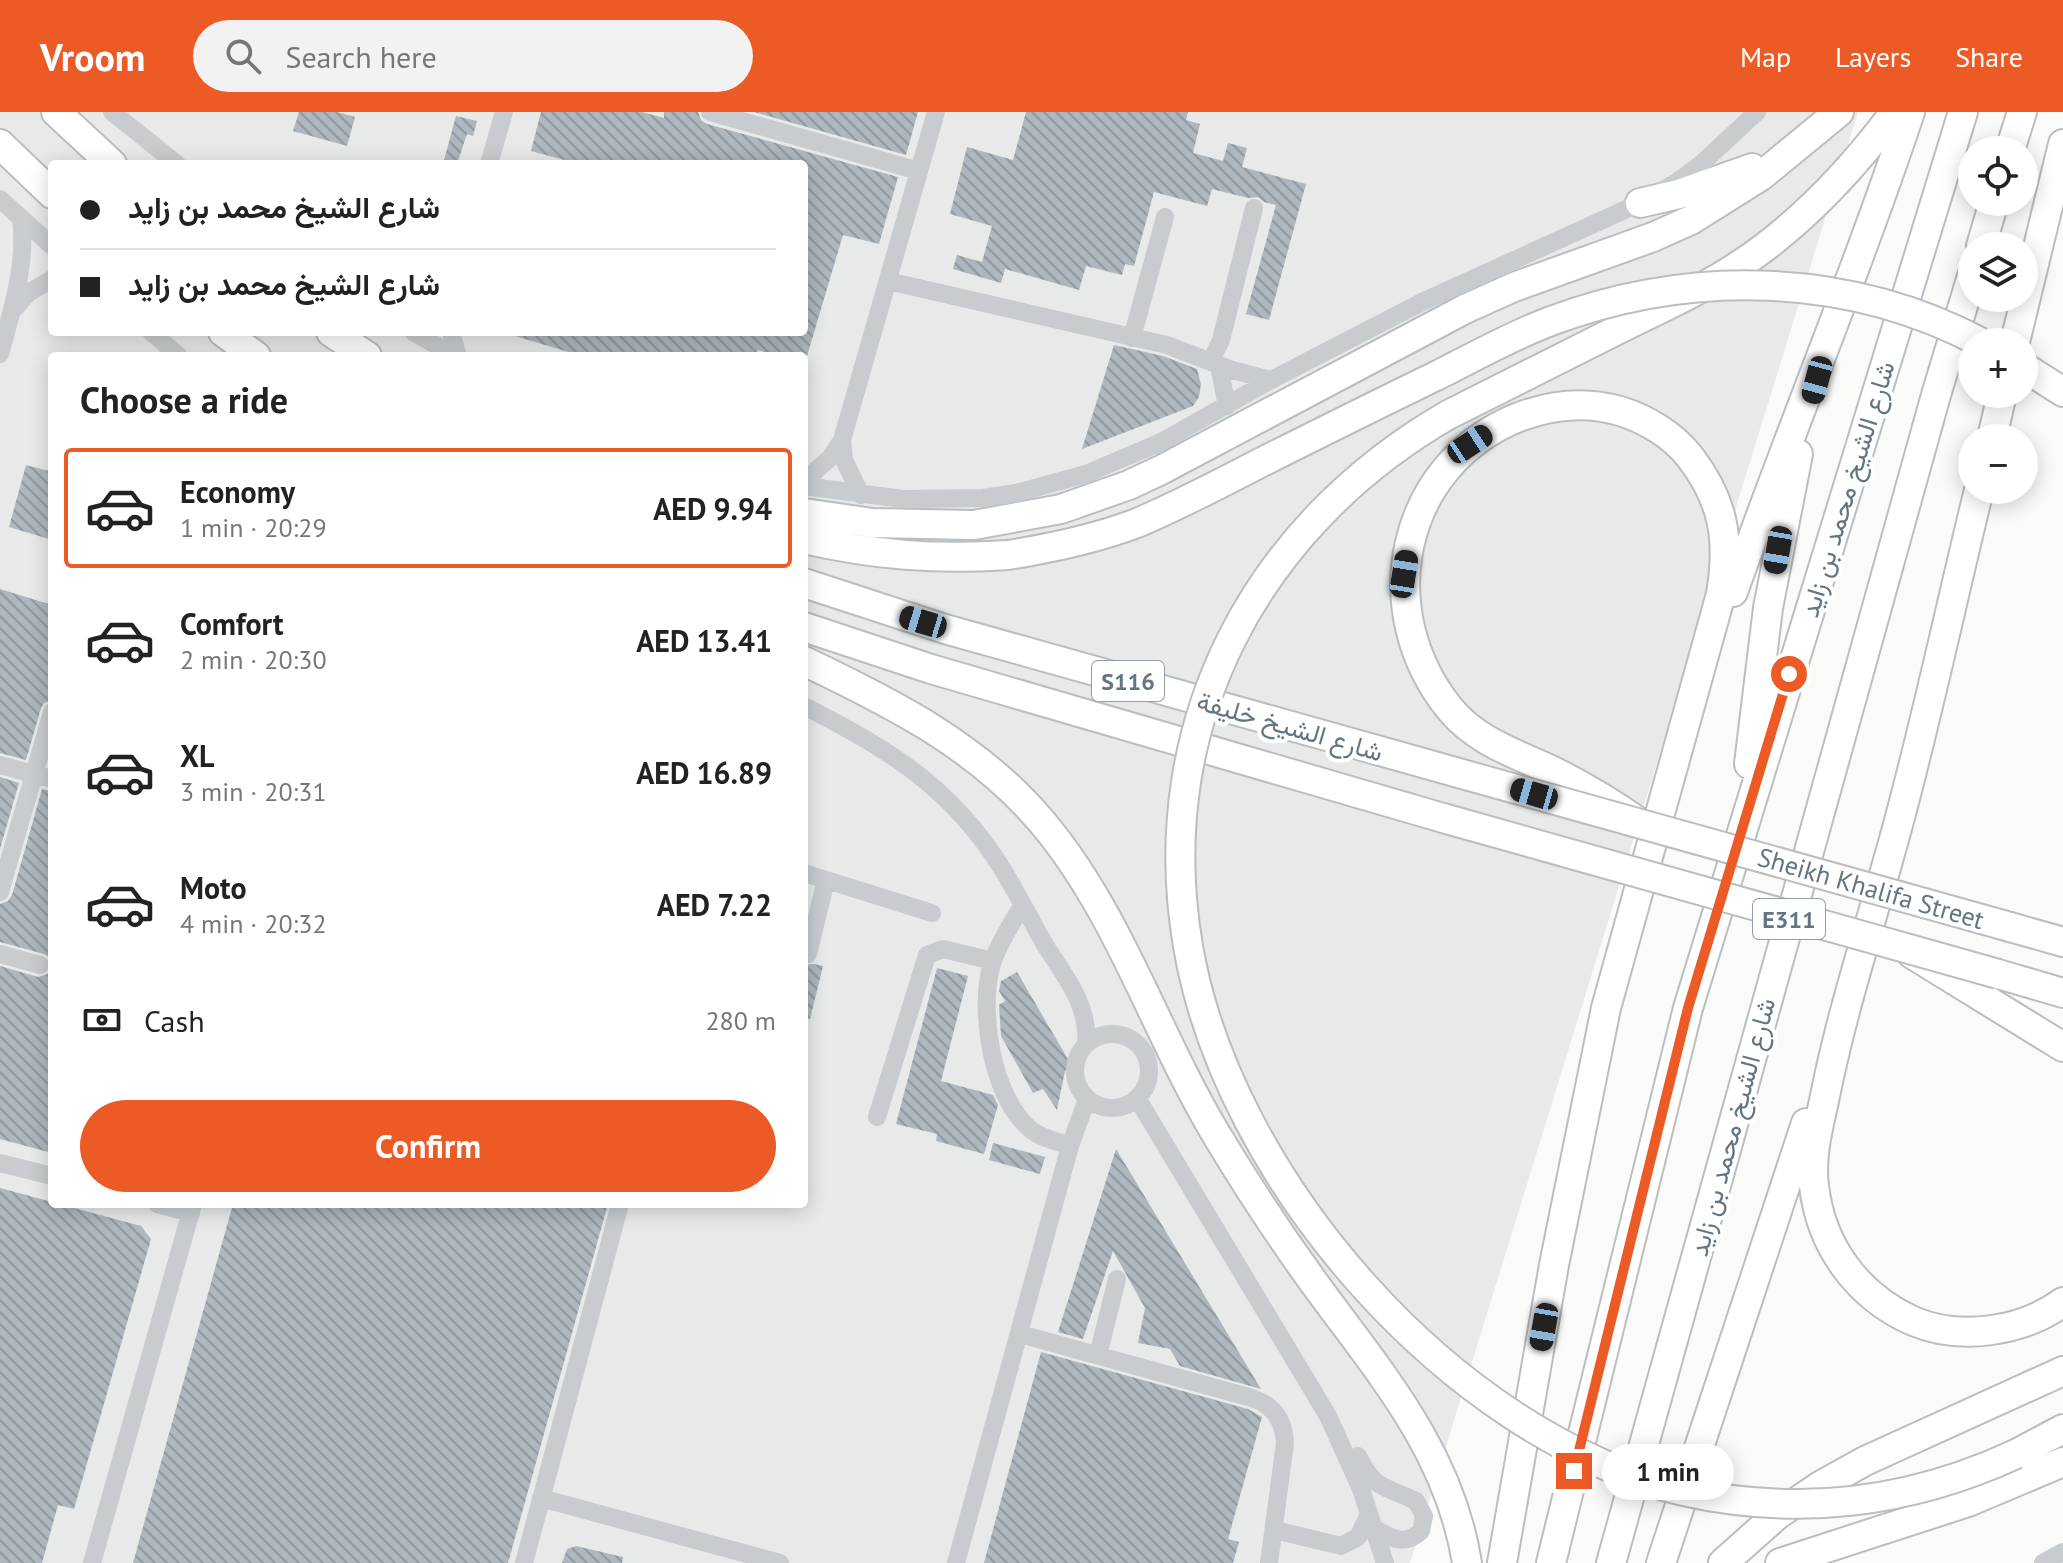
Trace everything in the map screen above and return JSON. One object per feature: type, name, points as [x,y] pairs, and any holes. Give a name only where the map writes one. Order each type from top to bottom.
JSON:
[{"type":"highway","points":[[56,112],[108,160]]},
{"type":"highway","points":[[808,514],[873,523],[974,525],[1026,517],[1095,498],[1161,470],[1465,309],[1526,282],[1653,237],[1691,220],[1727,199],[1793,151],[1839,112]]},
{"type":"highway","points":[[1895,112],[1838,182],[1763,248],[1722,277],[1448,415],[1403,443],[1350,483],[1321,511],[1279,561],[1250,605],[1215,676],[1192,752],[1185,791],[1180,870],[1188,949],[1208,1025],[1258,1139],[1301,1209],[1326,1242],[1371,1295],[1447,1365],[1514,1415],[1580,1453],[1615,1469],[1682,1491],[1758,1503],[1834,1504],[1872,1500],[1933,1486],[1981,1470],[2063,1429]]},
{"type":"highway","points":[[1679,744],[1910,112]]},
{"type":"highway","name":"شارع الشيخ محمد بن زايد","points":[[1551,1563],[1688,1008],[1963,112]]},
{"type":"highway","points":[[2014,136],[2022,112]]},
{"type":"highway","points":[[0,144],[48,190]]},
{"type":"highway","points":[[2018,328],[2063,144]]},
{"type":"highway","points":[[1640,203],[1718,182],[1793,151]]},
{"type":"highway","points":[[808,540],[852,550],[956,558],[1008,555],[1051,548],[1136,523],[1518,335],[1619,300],[1690,288],[1797,286],[1880,302],[1958,332]]},
{"type":"highway","name":"شارع الشيخ محمد بن زايد","points":[[1611,1563],[1795,896],[1961,312]]},
{"type":"highway","points":[[228,336],[250,352]]},
{"type":"highway","points":[[337,336],[361,352]]},
{"type":"highway","points":[[1744,820],[1768,608],[1799,451],[1824,352]]},
{"type":"highway","points":[[2038,376],[2063,392]]},
{"type":"highway","points":[[1502,1563],[1554,1265],[1606,1008],[1721,594],[1726,564],[1725,533],[1717,503],[1704,475],[1685,450],[1661,430],[1634,415],[1604,406],[1574,404],[1537,410],[1502,424],[1470,444],[1444,471],[1424,502],[1410,537],[1404,574],[1408,624],[1414,648],[1430,682],[1452,712],[1481,737],[1582,786],[1641,824]]},
{"type":"highway","points":[[1976,504],[1897,829],[1834,1051],[1814,1151],[1814,1183],[1819,1215],[1831,1244],[1848,1272],[1869,1295],[1917,1323],[1944,1330],[1972,1332],[2000,1329],[2027,1322],[2063,1302]]},
{"type":"highway","name":"شارع الشيخ خليفة","points":[[808,584],[945,629],[1455,772]]},
{"type":"highway","name":"شارع الشيخ خليفة","points":[[808,628],[931,669],[1443,818]]},
{"type":"highway","points":[[808,663],[902,709],[958,744],[1022,800],[1060,844],[1107,922],[1213,1130],[1310,1278],[1408,1409],[1431,1450],[1450,1494],[1467,1563]]},
{"type":"highway","name":"Sheikh Khalifa Street","points":[[1455,772],[2063,942]]},
{"type":"highway","name":"Sheikh Khalifa Street","points":[[1443,818],[1898,946],[1992,986]]},
{"type":"highway","points":[[1992,986],[2063,1047]]},
{"type":"highway","name":"S116","points":[[1992,986],[2063,993]]},
{"type":"highway","points":[[1661,1563],[1802,1135],[1834,1051]]},
{"type":"highway","points":[[1723,1563],[1777,1515],[1820,1486],[1865,1461],[2063,1371]]},
{"type":"highway","points":[[1780,1563],[1968,1502],[2063,1462]]},
{"type":"street","points":[[112,112],[172,160]]},
{"type":"street","points":[[490,160],[504,112]]},
{"type":"street","points":[[710,112],[919,171]]},
{"type":"street","points":[[808,479],[830,458],[842,440],[936,112]]},
{"type":"street","points":[[808,484],[861,495],[903,499],[983,498],[1053,484],[1123,459],[1471,278],[1640,203],[1677,182],[1752,114]]},
{"type":"street","points":[[0,199],[48,242]]},
{"type":"street","points":[[1227,406],[1215,363],[1254,208]]},
{"type":"street","points":[[1132,338],[1165,217]]},
{"type":"street","points":[[0,354],[23,251],[21,218]]},
{"type":"street","points":[[12,311],[28,293],[48,281]]},
{"type":"street","points":[[888,281],[1183,350],[1271,380]]},
{"type":"street","points":[[156,336],[174,352]]},
{"type":"street","points":[[420,336],[449,352]]},
{"type":"street","points":[[842,440],[844,460],[861,495]]},
{"type":"street","points":[[808,708],[898,758],[929,782],[982,840],[1081,1005],[1088,1032],[1086,1044],[1077,1056],[1075,1072],[1078,1087],[1095,1104],[1112,1108],[1121,1107],[1137,1098],[1147,1084],[1149,1068],[1148,1060],[1139,1046],[1126,1036],[1109,1034],[1086,1044]]},
{"type":"street","points":[[0,892],[43,776],[48,740]]},
{"type":"street","points":[[0,765],[43,776]]},
{"type":"street","points":[[808,874],[932,913]]},
{"type":"street","points":[[808,954],[809,930],[826,880]]},
{"type":"street","points":[[1022,906],[993,961],[987,989],[986,1010],[993,1056],[1015,1111],[1032,1132],[1070,1146]]},
{"type":"street","points":[[877,1117],[927,955],[943,949],[993,961]]},
{"type":"street","points":[[0,954],[40,965]]},
{"type":"street","points":[[1137,1098],[1328,1416],[1361,1489],[1385,1563]]},
{"type":"street","points":[[956,1563],[1070,1146],[1087,1099]]},
{"type":"street","points":[[0,1163],[48,1175]]},
{"type":"street","points":[[92,1563],[192,1208]]},
{"type":"street","points":[[524,1563],[619,1208]]},
{"type":"street","points":[[1098,1355],[1117,1279]]},
{"type":"street","points":[[1020,1334],[1252,1398],[1274,1411],[1285,1434],[1269,1563]]},
{"type":"street","points":[[1328,1416],[1344,1433],[1370,1477],[1383,1489],[1416,1501],[1424,1516],[1421,1531],[1408,1540],[1392,1539],[1372,1521]]},
{"type":"street","points":[[541,1498],[780,1563]]},
{"type":"street","points":[[1275,1530],[1341,1546],[1358,1537],[1372,1521]]},
{"type":"street","points":[[2043,1563],[2063,1552]]},
{"type":"shaded area","points":[[0,112],[1858,112],[1410,1563],[0,1563]]},
{"type":"building","points":[[299,112],[337,112],[355,117],[347,146],[293,131]]},
{"type":"building","points":[[541,112],[642,112],[664,118],[664,112],[698,112],[707,124],[898,177],[879,244],[843,235],[808,353],[758,350],[569,352],[515,336],[808,336],[808,160],[564,160],[531,151]]},
{"type":"building","points":[[754,112],[918,112],[906,155]]},
{"type":"building","points":[[1026,112],[1188,112],[1186,120],[1200,124],[1193,153],[1223,161],[1228,143],[1247,148],[1242,167],[1306,184],[1269,320],[1246,314],[1276,205],[1258,197],[1248,198],[1212,189],[1207,206],[1154,192],[1134,266],[1125,264],[1122,275],[1086,266],[1079,290],[1005,269],[1001,283],[953,269],[957,255],[982,262],[992,226],[950,214],[967,147],[1013,160]]},
{"type":"building","points":[[456,116],[477,121],[473,136],[467,134],[458,160],[444,160]]},
{"type":"building","points":[[1114,345],[1163,356],[1197,369],[1201,384],[1199,397],[1193,406],[1082,449]]},
{"type":"building","points":[[26,465],[48,471],[48,539],[9,527]]},
{"type":"building","points":[[0,589],[48,604],[48,702],[41,708],[26,760],[0,753]]},
{"type":"building","points":[[0,777],[19,783],[0,849]]},
{"type":"building","points":[[42,789],[48,790],[48,956],[0,942],[0,904],[12,895]]},
{"type":"building","points":[[808,965],[823,966],[810,1019],[808,1019]]},
{"type":"building","points":[[0,966],[38,977],[48,974],[48,1152],[0,1139]]},
{"type":"building","points":[[937,968],[968,976],[941,1081],[993,1095],[998,1105],[984,1154],[936,1141],[937,1134],[896,1124]]},
{"type":"building","points":[[1017,972],[1072,1066],[1065,1071],[1057,1110],[1043,1089],[1033,1093],[1001,1036],[999,1005],[1005,1001],[999,991],[1001,981]]},
{"type":"building","points":[[993,1143],[1045,1157],[1040,1174],[989,1160]]},
{"type":"building","points":[[1116,1149],[1261,1389],[1180,1366],[1170,1349],[1138,1343],[1145,1308],[1113,1251],[1083,1339],[1058,1332]]},
{"type":"building","points":[[0,1188],[48,1201],[48,1208],[74,1208],[141,1226],[151,1239],[74,1509],[58,1505],[42,1563],[0,1563]]},
{"type":"building","points":[[232,1208],[607,1208],[508,1563],[133,1563]]},
{"type":"building","points":[[1041,1352],[1248,1409],[1262,1417],[1228,1539],[1239,1542],[1233,1563],[984,1563]]},
{"type":"building","points":[[576,1546],[623,1557],[622,1563],[562,1563],[567,1549]]},
{"type":"route","points":[[1574,1471],[1688,1008],[1789,674]]}]
